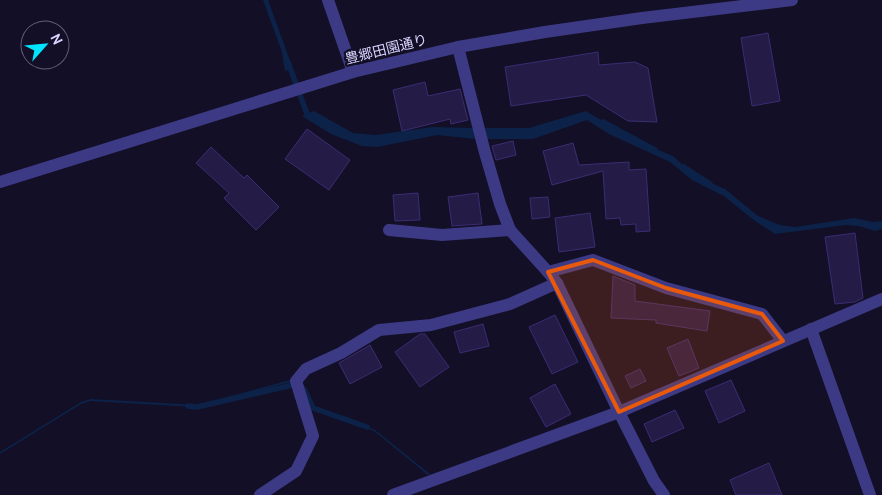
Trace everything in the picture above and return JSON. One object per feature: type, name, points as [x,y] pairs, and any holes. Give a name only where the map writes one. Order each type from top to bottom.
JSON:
[{"type":"street","points":[[328,0],[354,72]]},
{"type":"street","name":"豊郷田園通り","points":[[0,182],[354,72],[458,47],[642,18],[792,0]]},
{"type":"street","points":[[458,47],[484,149],[500,204],[510,230],[557,283],[619,412],[654,481],[664,495]]},
{"type":"street","points":[[389,230],[442,235],[510,230]]},
{"type":"street","points":[[548,272],[593,260],[666,288],[762,314],[783,341]]},
{"type":"street","points":[[260,495],[296,471],[313,436],[296,380],[306,369],[341,353],[379,330],[431,325],[510,304],[557,283]]},
{"type":"street","points":[[393,495],[619,412],[882,299]]},
{"type":"street","points":[[811,329],[870,495]]},
{"type":"highlighted area","points":[[593,260],[666,288],[762,314],[783,341],[619,412],[548,272]]},
{"type":"water","points":[[263,0],[268,0],[293,69],[285,71],[282,52]]},
{"type":"water","points":[[314,111],[353,133],[376,135],[432,127],[529,128],[586,111],[636,141],[673,156],[695,176],[725,189],[758,216],[780,225],[795,227],[854,218],[873,222],[882,221],[882,229],[875,231],[859,226],[846,225],[775,234],[755,221],[724,196],[692,180],[670,162],[609,134],[587,120],[533,139],[476,139],[437,135],[377,147],[362,146],[331,134],[302,116]]},
{"type":"water","points":[[290,380],[290,382],[195,407],[91,401],[81,404],[0,454],[0,452],[81,402],[91,399],[197,405]]},
{"type":"water","points":[[301,382],[303,382],[310,404],[314,407],[347,417],[375,430],[430,474],[428,475],[374,431],[347,419],[312,408],[310,406]]},
{"type":"building","points":[[768,33],[780,101],[752,106],[741,38]]},
{"type":"building","points":[[598,52],[599,65],[635,62],[648,68],[657,122],[628,121],[586,95],[511,106],[505,67]]},
{"type":"building","points":[[425,82],[428,96],[460,89],[468,120],[451,124],[450,119],[402,131],[393,90]]},
{"type":"building","points":[[307,129],[350,160],[329,190],[285,159]]},
{"type":"building","points":[[513,141],[516,155],[496,160],[492,146]]},
{"type":"building","points":[[573,143],[579,165],[629,162],[629,170],[646,169],[650,231],[636,232],[636,224],[621,225],[620,218],[606,219],[603,171],[552,185],[543,151]]},
{"type":"building","points":[[211,147],[244,178],[247,175],[279,207],[256,230],[224,198],[229,193],[196,163]]},
{"type":"building","points":[[418,193],[420,220],[395,221],[393,195]]},
{"type":"building","points":[[478,193],[482,224],[452,226],[448,197]]},
{"type":"building","points":[[548,197],[550,217],[532,219],[530,198]]},
{"type":"building","points":[[590,213],[595,247],[559,252],[555,218]]},
{"type":"building","points":[[855,233],[863,298],[855,302],[835,304],[825,237]]},
{"type":"building","points":[[613,276],[635,285],[635,301],[710,311],[707,331],[656,323],[656,320],[611,318]]},
{"type":"building","points":[[555,315],[578,362],[552,374],[529,327]]},
{"type":"building","points":[[483,324],[489,346],[460,353],[454,332]]},
{"type":"building","points":[[420,334],[425,334],[449,367],[420,387],[395,352]]},
{"type":"building","points":[[688,339],[699,368],[679,376],[667,348]]},
{"type":"building","points":[[370,345],[382,367],[350,384],[339,363]]},
{"type":"building","points":[[640,369],[646,381],[631,388],[625,376]]},
{"type":"building","points":[[731,380],[745,411],[719,423],[705,391]]},
{"type":"building","points":[[555,384],[571,414],[546,427],[530,398]]},
{"type":"building","points":[[675,410],[684,428],[652,442],[644,424]]},
{"type":"building","points":[[769,463],[782,495],[736,495],[730,480]]},
{"type":"waterway","points":[[288,62],[307,114],[312,117]]},
{"type":"waterway","points":[[603,122],[655,150]]},
{"type":"waterway","points":[[684,167],[710,184]]},
{"type":"waterway","points":[[188,406],[197,407],[297,384]]},
{"type":"waterway","points":[[304,389],[313,408],[367,427]]}]
